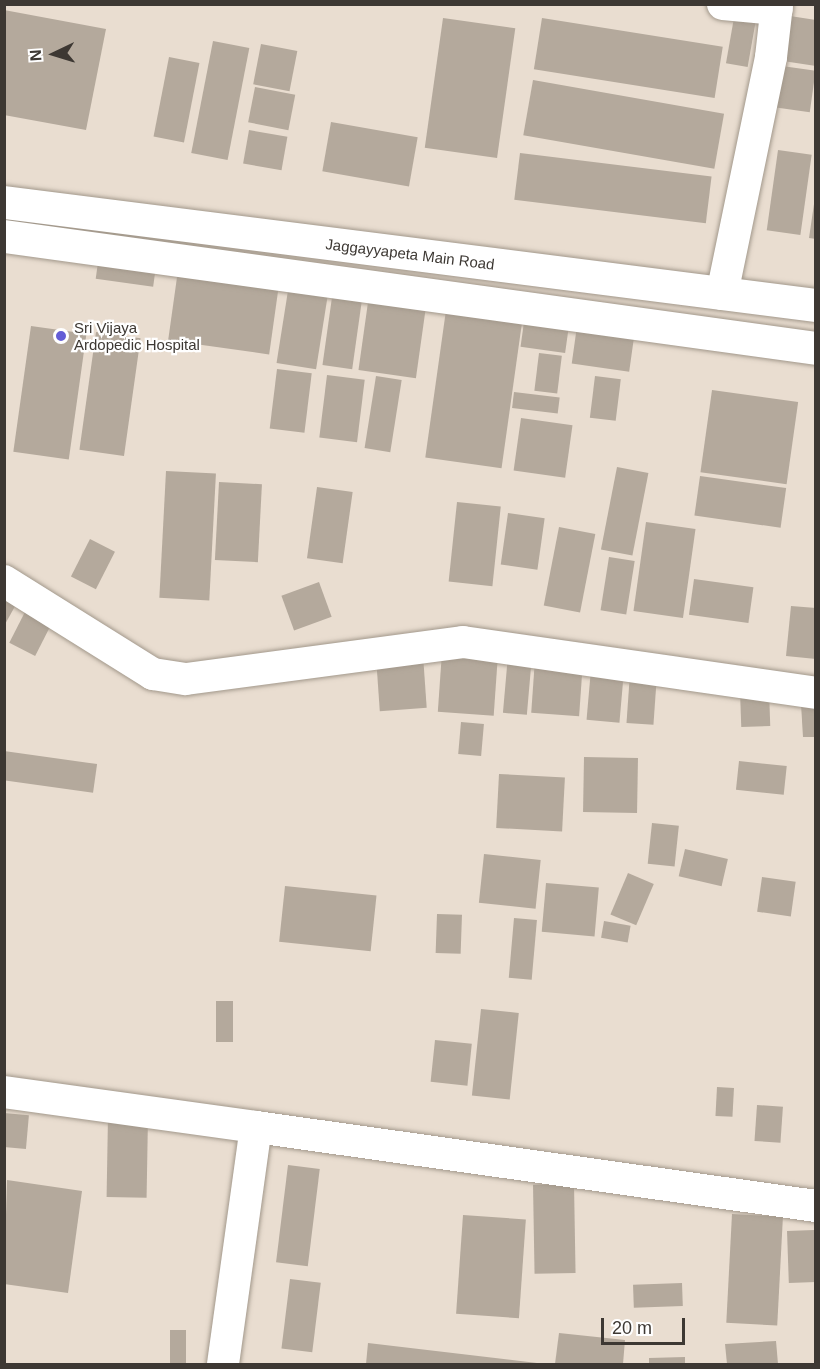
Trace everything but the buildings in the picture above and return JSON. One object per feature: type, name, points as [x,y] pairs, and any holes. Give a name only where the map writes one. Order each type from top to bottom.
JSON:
[{"type":"main road","name":"Jaggayyapeta Main Road","points":[[4,202],[816,305]]},
{"type":"main road","points":[[4,236],[816,348]]},
{"type":"street","points":[[722,294],[771,57],[777,7],[723,4]]},
{"type":"street","points":[[4,581],[153,674],[186,679],[463,642],[816,693]]},
{"type":"street","points":[[4,1092],[816,1206]]},
{"type":"street","points":[[223,1365],[256,1127]]},
{"type":"place","name":"Sri Vijaya Ardopedic Hospital","points":[[61,336]]}]
